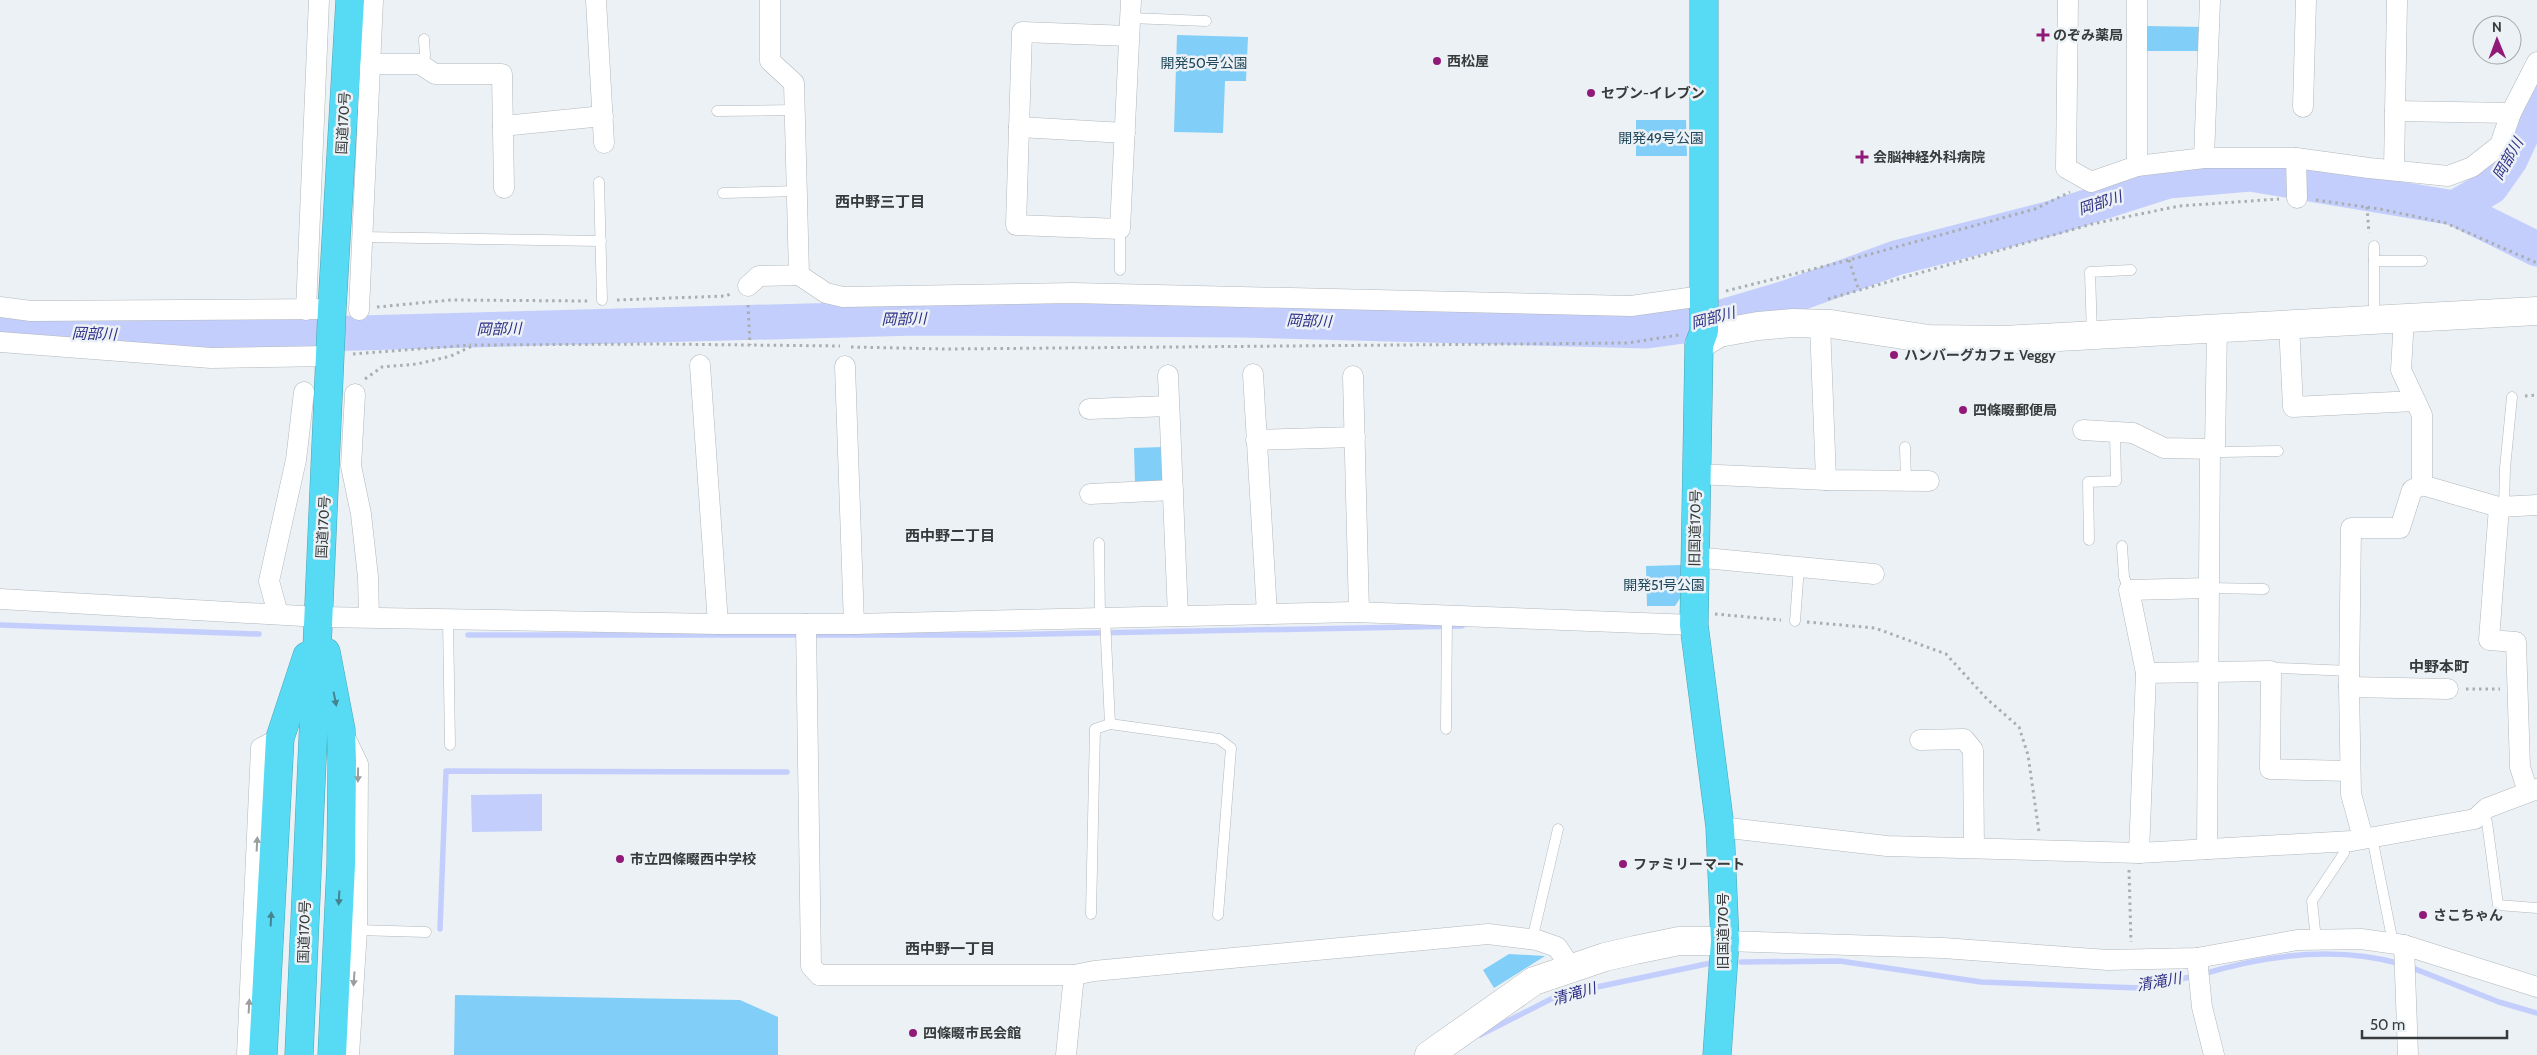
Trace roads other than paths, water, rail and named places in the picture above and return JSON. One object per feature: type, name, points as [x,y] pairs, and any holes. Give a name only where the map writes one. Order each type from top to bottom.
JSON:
[{"type":"highway","name":"国道170号","points":[[299,1055],[316,639],[320,616],[332,315],[350,0]]},
{"type":"highway","name":"旧国道170号","points":[[1704,0],[1702,296],[1696,474],[1694,618],[1720,827],[1725,941],[1718,1055]]},
{"type":"highway","points":[[320,616],[341,730],[341,864],[332,1055]]},
{"type":"highway","points":[[263,1055],[280,738],[320,616]]},
{"type":"street","points":[[306,310],[319,0]]},
{"type":"street","points":[[359,310],[373,0]]},
{"type":"street","points":[[596,0],[604,143]]},
{"type":"street","points":[[770,0],[770,61],[794,83],[799,275]]},
{"type":"street","points":[[2068,0],[2066,168],[2091,182],[2137,166],[2204,158],[2296,158],[2448,176],[2472,167],[2500,145],[2511,113],[2537,62]]},
{"type":"street","points":[[2137,0],[2137,166]]},
{"type":"street","points":[[2204,158],[2210,0]]},
{"type":"street","points":[[2303,107],[2306,0]]},
{"type":"street","points":[[2394,170],[2397,0]]},
{"type":"street","points":[[1130,18],[1120,229],[1016,225],[1022,32],[1130,18]]},
{"type":"street","points":[[370,64],[420,64],[435,74],[502,74],[504,188]]},
{"type":"street","points":[[2396,111],[2511,113]]},
{"type":"street","points":[[503,126],[603,116]]},
{"type":"street","points":[[1019,127],[1125,132]]},
{"type":"street","points":[[2296,158],[2297,198]]},
{"type":"street","points":[[748,286],[759,276],[799,275],[826,293],[843,297],[1073,292],[1631,306],[1702,296]]},
{"type":"street","points":[[0,307],[31,311],[306,310],[332,315]]},
{"type":"street","points":[[1701,338],[1821,313],[1929,340],[2003,340],[2374,318],[2537,311]]},
{"type":"street","points":[[1821,313],[1826,480]]},
{"type":"street","points":[[2404,317],[2401,370],[2422,415],[2422,486]]},
{"type":"street","points":[[2289,324],[2293,407],[2415,401]]},
{"type":"street","points":[[2207,849],[2209,588],[2217,328]]},
{"type":"street","points":[[0,342],[211,358],[331,352]]},
{"type":"street","points":[[700,365],[718,624]]},
{"type":"street","points":[[845,366],[854,624]]},
{"type":"street","points":[[1253,374],[1267,614]]},
{"type":"street","points":[[1168,375],[1178,616]]},
{"type":"street","points":[[1353,376],[1359,612]]},
{"type":"street","points":[[357,389],[351,466],[362,523],[370,617]]},
{"type":"street","points":[[278,614],[269,581],[296,460],[304,392]]},
{"type":"street","points":[[1089,409],[1169,406]]},
{"type":"street","points":[[2082,430],[2133,432],[2164,448],[2212,449]]},
{"type":"street","points":[[1256,440],[1355,437]]},
{"type":"street","points":[[1696,474],[1826,480],[1929,481]]},
{"type":"street","points":[[2360,839],[2351,794],[2349,771],[2351,528],[2400,528],[2412,490],[2422,486],[2502,507],[2537,505]]},
{"type":"street","points":[[1090,494],[1173,490]]},
{"type":"street","points":[[1720,827],[1887,846],[2134,852],[2360,839],[2474,819],[2487,808],[2532,790],[2520,767],[2516,642],[2489,640],[2502,507]]},
{"type":"street","points":[[1694,557],[1874,574]]},
{"type":"street","points":[[2134,852],[2146,673],[2129,590],[2209,588]]},
{"type":"street","points":[[0,598],[320,616],[718,624],[1103,621],[1178,616],[1359,612],[1447,622],[1694,618]]},
{"type":"street","points":[[806,624],[811,966],[819,975],[1074,975],[1104,970],[1488,934],[1532,940],[1557,947],[1572,968]]},
{"type":"street","points":[[2146,673],[2271,671],[2270,769],[2349,771]]},
{"type":"street","points":[[2350,679],[2448,689]]},
{"type":"street","points":[[341,730],[358,764],[357,930],[349,1055]]},
{"type":"street","points":[[247,1055],[261,748],[280,738]]},
{"type":"street","points":[[1920,740],[1964,740],[1973,750],[1974,848]]},
{"type":"street","points":[[1429,1055],[1534,981],[1605,957],[1679,941],[1943,948],[2108,960],[2197,960],[2297,940],[2361,939],[2402,954],[2537,987]]},
{"type":"street","points":[[2402,954],[2408,1055]]},
{"type":"street","points":[[2197,960],[2202,1008],[2214,1055]]},
{"type":"street","points":[[1066,1055],[1074,975]]},
{"type":"lane","points":[[1130,18],[1206,21]]},
{"type":"lane","points":[[420,64],[425,56],[424,38]]},
{"type":"lane","points":[[717,111],[795,110]]},
{"type":"lane","points":[[599,182],[602,300]]},
{"type":"lane","points":[[723,193],[797,191]]},
{"type":"lane","points":[[1120,229],[1120,270]]},
{"type":"lane","points":[[362,237],[601,241]]},
{"type":"lane","points":[[2374,246],[2374,318]]},
{"type":"lane","points":[[2374,261],[2422,261]]},
{"type":"lane","points":[[2092,335],[2090,272],[2131,270]]},
{"type":"lane","points":[[2502,507],[2512,397]]},
{"type":"lane","points":[[2089,540],[2088,482],[2116,481],[2115,432]]},
{"type":"lane","points":[[1905,447],[1906,481]]},
{"type":"lane","points":[[2212,449],[2221,452],[2278,451]]},
{"type":"lane","points":[[1099,543],[1110,724]]},
{"type":"lane","points":[[2122,546],[2124,577],[2129,590]]},
{"type":"lane","points":[[1794,621],[1799,567]]},
{"type":"lane","points":[[2209,588],[2264,589]]},
{"type":"lane","points":[[448,619],[450,745]]},
{"type":"lane","points":[[1446,729],[1447,622]]},
{"type":"lane","points":[[2271,671],[2279,668],[2350,679]]},
{"type":"lane","points":[[1091,914],[1095,729],[1110,724],[1219,739],[1231,748],[1218,915]]},
{"type":"lane","points":[[2480,814],[2487,822],[2498,905],[2537,908]]},
{"type":"lane","points":[[1532,940],[1558,829]]},
{"type":"lane","points":[[2316,940],[2312,901],[2344,853],[2360,839],[2402,954]]},
{"type":"lane","points":[[357,930],[426,932]]},
{"type":"waterway","name":"岡部川","points":[[2454,208],[2491,187],[2510,160],[2537,102]]},
{"type":"waterway","name":"岡部川","points":[[0,333],[247,336],[916,318],[1243,320],[1647,331],[1698,324],[1789,297],[1896,258],[2052,218],[2168,181],[2250,174],[2454,208],[2537,249]]},
{"type":"waterway","points":[[0,625],[259,634]]},
{"type":"waterway","points":[[468,635],[986,635],[1462,626]]},
{"type":"waterway","points":[[440,929],[446,771],[787,772]]},
{"type":"waterway","name":"清滝川","points":[[2203,974],[2252,962],[2302,955],[2352,955],[2377,958],[2401,964]]},
{"type":"waterway","name":"清滝川","points":[[1741,962],[1840,961],[1981,982],[2141,988],[2194,976]]},
{"type":"waterway","name":"清滝川","points":[[1480,1035],[1559,995],[1711,963]]},
{"type":"waterway","name":"清滝川","points":[[2410,967],[2499,1002],[2537,1013]]},
{"type":"place","name":"のぞみ薬局","points":[[2043,35]]},
{"type":"place","name":"西松屋","points":[[1437,61]]},
{"type":"place","name":"セブン-イレブン","points":[[1591,93]]},
{"type":"place","name":"会脳神経外科病院","points":[[1862,157]]},
{"type":"place","name":"ハンバーグカフェ Veggy","points":[[1894,355]]},
{"type":"place","name":"四條畷郵便局","points":[[1963,410]]},
{"type":"place","name":"市立四條畷西中学校","points":[[620,859]]},
{"type":"place","name":"ファミリーマート","points":[[1623,864]]},
{"type":"place","name":"さこちゃん","points":[[2423,915]]},
{"type":"place","name":"四條畷市民会館","points":[[913,1033]]},
{"type":"district","name":"西中野三丁目","points":[[880,202]]},
{"type":"district","name":"西中野二丁目","points":[[950,536]]},
{"type":"district","name":"中野本町","points":[[2439,667]]},
{"type":"district","name":"西中野一丁目","points":[[950,949]]},
{"type":"park label","name":"開発50号公園","points":[[1204,63]]},
{"type":"park label","name":"開発49号公園","points":[[1661,138]]},
{"type":"park label","name":"開発51号公園","points":[[1664,585]]}]
